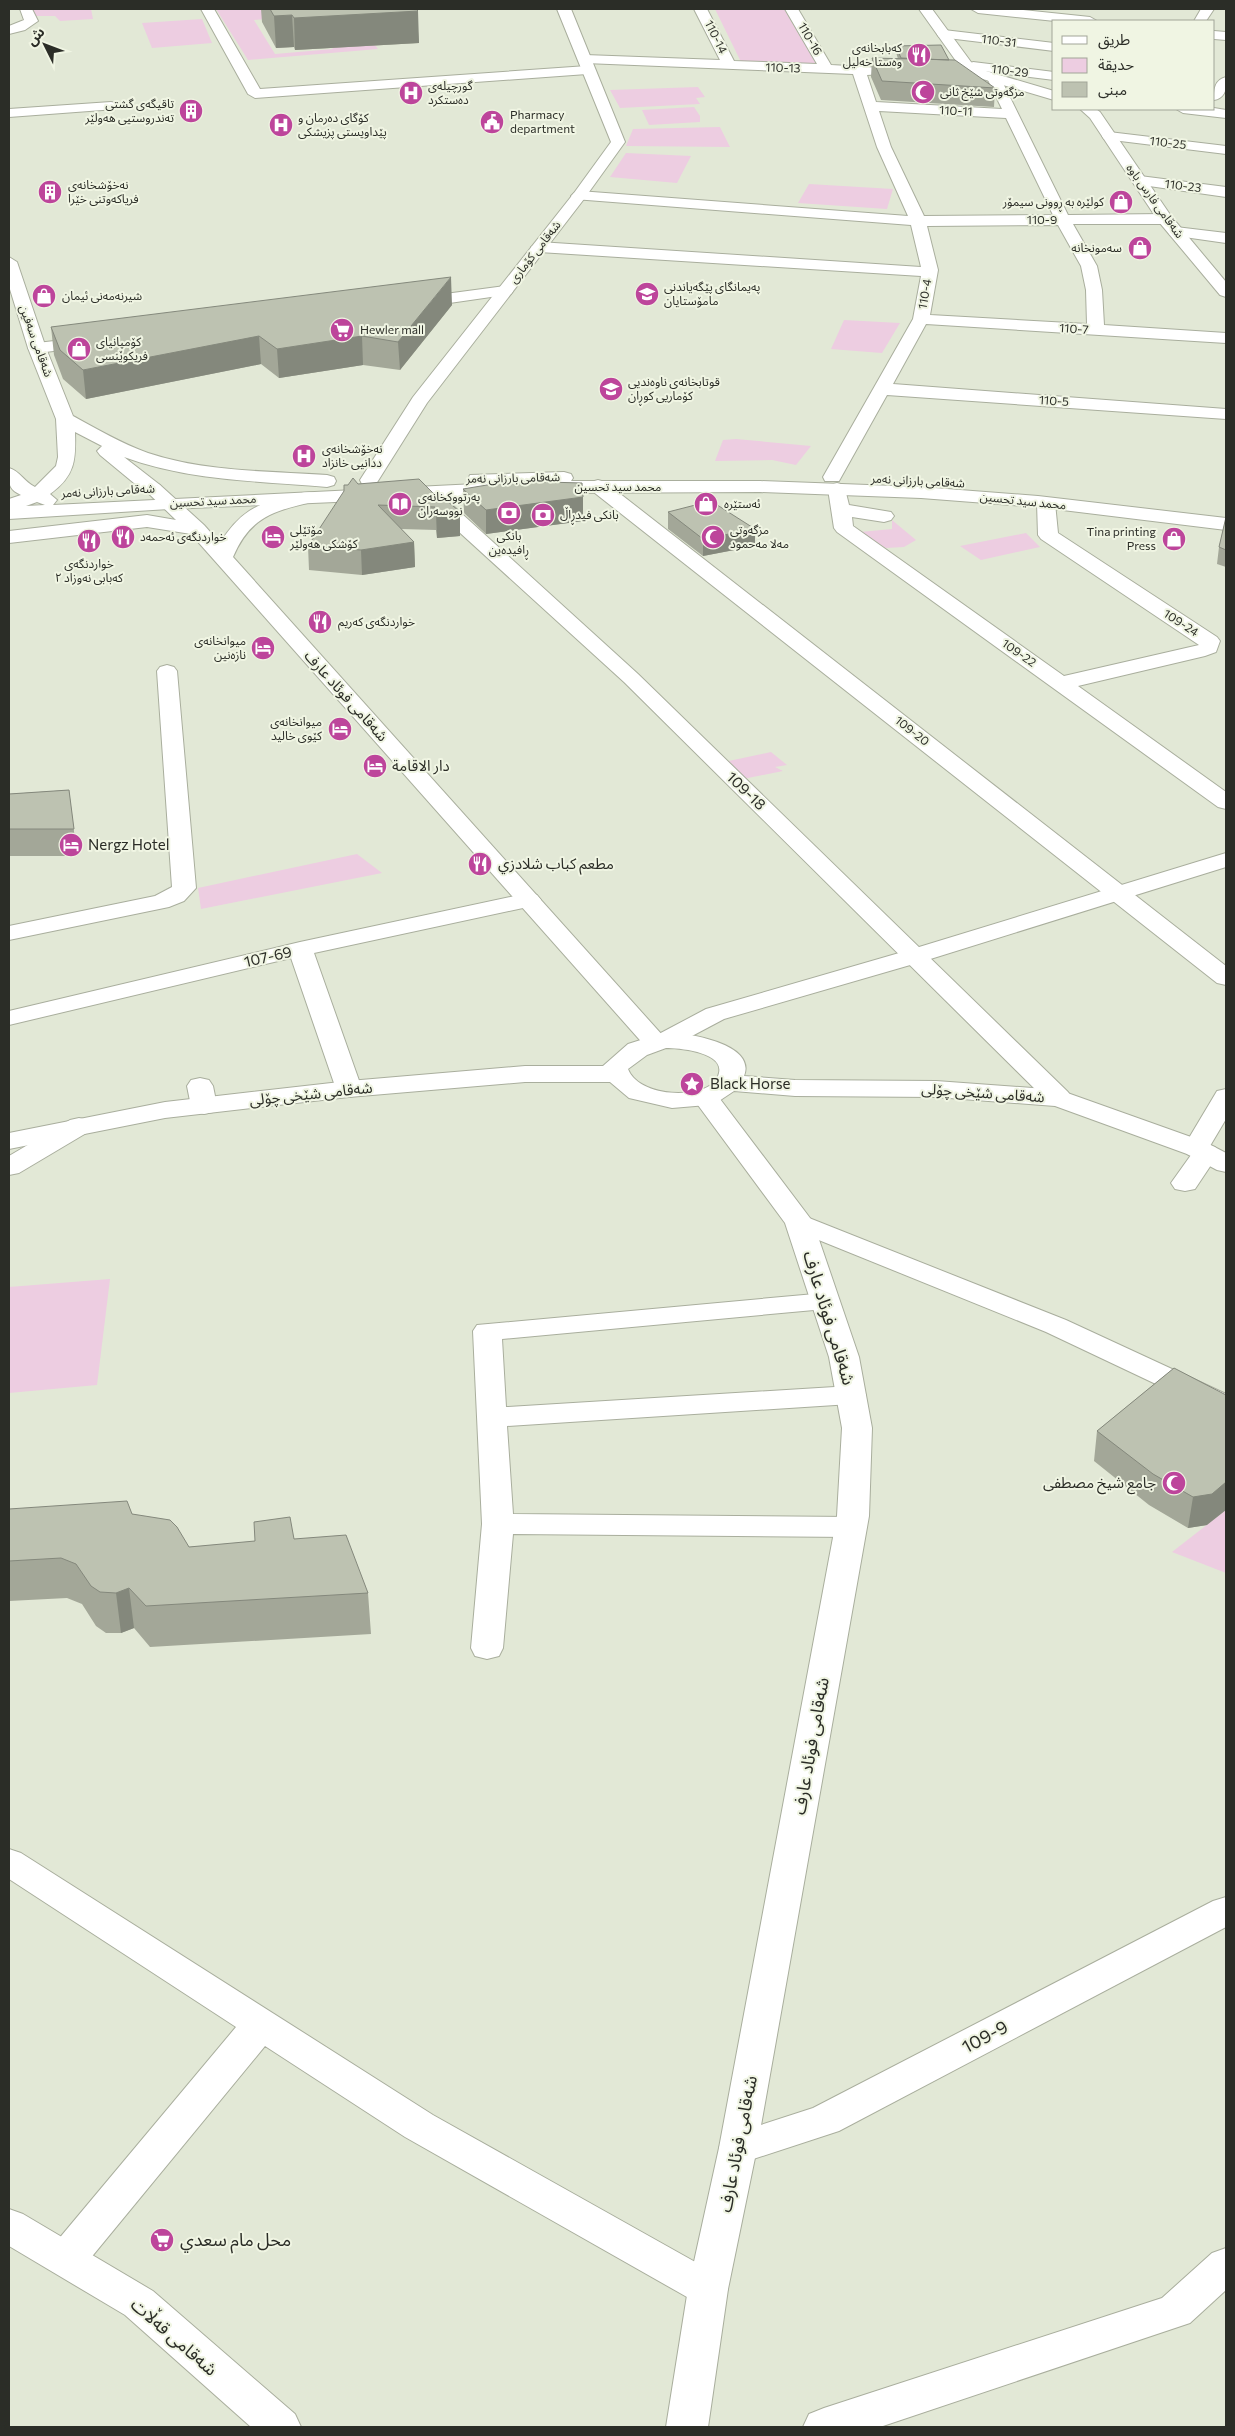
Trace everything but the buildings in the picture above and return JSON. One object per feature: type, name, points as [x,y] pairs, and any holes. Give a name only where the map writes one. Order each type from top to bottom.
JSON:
[{"type":"street","points":[[9,30],[20,28],[31,21],[26,9]]},
{"type":"street","name":"110-13","points":[[208,9],[255,94],[586,64],[730,66],[897,72]]},
{"type":"street","name":"شەقامی کۆماری","points":[[369,480],[419,401],[579,196],[618,142],[564,9]]},
{"type":"street","name":"110-14","points":[[702,9],[730,66]]},
{"type":"street","name":"110-16","points":[[792,9],[828,70]]},
{"type":"street","points":[[925,9],[966,65],[988,76],[1011,114],[1063,220],[1089,266],[1094,290],[1096,330]]},
{"type":"street","points":[[978,9],[1081,20]]},
{"type":"street","points":[[1201,20],[1207,9]]},
{"type":"street","name":"110-31","points":[[944,34],[1052,47]]},
{"type":"street","name":"110-29","points":[[966,65],[1052,76]]},
{"type":"street","name":"110-4","points":[[835,483],[882,389],[921,319],[930,272],[918,221],[884,147],[859,71]]},
{"type":"street","points":[[953,73],[988,76],[1052,94]]},
{"type":"street","points":[[1217,96],[1226,81]]},
{"type":"street","points":[[9,113],[111,106]]},
{"type":"street","name":"110-11","points":[[870,106],[1011,114]]},
{"type":"street","name":"شەقامی فارس باوە","points":[[1088,110],[1095,115],[1165,219],[1225,287]]},
{"type":"street","points":[[1202,110],[1226,114]]},
{"type":"street","name":"110-25","points":[[1109,136],[1226,150]]},
{"type":"street","name":"110-23","points":[[1140,181],[1226,192]]},
{"type":"street","name":"110-9","points":[[579,196],[918,221],[1165,219]]},
{"type":"street","points":[[1176,232],[1226,238]]},
{"type":"street","points":[[539,247],[930,272]]},
{"type":"street","name":"شەقامی سەفین","points":[[9,262],[37,348],[65,419],[65,466],[50,486],[35,496],[9,506]]},
{"type":"street","points":[[400,305],[505,291]]},
{"type":"street","name":"110-7","points":[[921,319],[1226,338]]},
{"type":"street","points":[[37,348],[106,340]]},
{"type":"street","name":"110-5","points":[[882,389],[1226,414]]},
{"type":"street","points":[[65,419],[110,443],[150,460],[189,469],[321,489]]},
{"type":"street","name":"شەقامی سەفین","points":[[65,419],[161,496]]},
{"type":"street","points":[[9,474],[19,486],[35,496],[56,502],[127,506]]},
{"type":"street","name":"شەقامی بارزانی نەمر","points":[[321,489],[369,480],[835,483],[1036,489],[1226,511]]},
{"type":"street","name":"محمد سید تحسین","points":[[9,513],[127,506],[161,496],[321,489],[425,491],[598,486],[835,483],[1046,503],[1226,524]]},
{"type":"street","name":"109-22","points":[[835,483],[844,528],[1226,802]]},
{"type":"street","name":"109-20","points":[[598,486],[1226,978]]},
{"type":"street","points":[[223,558],[236,529],[245,520],[274,504],[321,489]]},
{"type":"street","name":"109-18","points":[[425,491],[631,678],[1059,1098]]},
{"type":"street","name":"شەقامی بارزانی نەمر","points":[[9,497],[161,496]]},
{"type":"street","name":"شەقامی فوئاد عارف","points":[[161,496],[197,529],[529,900],[660,1041]]},
{"type":"street","name":"109-24","points":[[1046,503],[1048,535],[1210,642],[1210,648],[1198,652],[1062,683]]},
{"type":"street","points":[[841,510],[884,516]]},
{"type":"street","points":[[9,537],[147,521],[197,529]]},
{"type":"street","points":[[9,933],[161,902],[176,896],[184,888],[167,671]]},
{"type":"street","points":[[616,1074],[615,1068],[632,1051],[660,1041],[715,1014],[915,956],[1226,860]]},
{"type":"street","name":"107-69","points":[[9,1018],[300,949],[529,900]]},
{"type":"street","points":[[300,949],[349,1090]]},
{"type":"street","points":[[660,1041],[700,1043],[724,1055],[730,1064],[731,1074],[716,1090]]},
{"type":"street","name":"شەقامی شێخی چۆلی","points":[[9,1141],[164,1110],[202,1096],[349,1090],[526,1074],[616,1074],[632,1089],[659,1099],[686,1100],[716,1090],[795,1088],[936,1089],[1059,1098],[1210,1155]]},
{"type":"street","name":"شەقامی فوئاد عارف","points":[[687,2427],[708,2289],[738,2148],[851,1527],[857,1428],[844,1357],[799,1222],[716,1090]]},
{"type":"street","points":[[1184,1183],[1210,1155],[1226,1097]]},
{"type":"street","points":[[9,1148],[79,1126]]},
{"type":"street","points":[[9,1167],[79,1126]]},
{"type":"street","points":[[799,1222],[1056,1326],[1226,1404]]},
{"type":"street","points":[[487,1648],[498,1524],[487,1331],[826,1302]]},
{"type":"street","points":[[491,1417],[851,1395]]},
{"type":"street","points":[[498,1524],[851,1527]]},
{"type":"street","points":[[9,1862],[419,2126],[708,2289]]},
{"type":"street","name":"109-9","points":[[738,2148],[826,2120],[1226,1910]]},
{"type":"street","points":[[66,2259],[261,2024]]},
{"type":"street","name":"شەقامی قەڵات","points":[[9,2226],[139,2303],[280,2427]]},
{"type":"street","points":[[824,2427],[1176,2311],[1226,2265]]},
{"type":"green space","points":[[32,9],[91,9],[93,19],[60,21],[55,16],[33,16]]},
{"type":"green space","points":[[216,9],[348,9],[350,12],[254,20],[275,54],[333,49],[331,47],[366,34],[378,49],[248,60]]},
{"type":"green space","points":[[715,9],[784,9],[816,64],[741,62]]},
{"type":"green space","points":[[202,19],[212,43],[152,48],[142,23]]},
{"type":"green space","points":[[698,87],[705,97],[696,98],[700,104],[620,108],[610,90]]},
{"type":"green space","points":[[694,107],[700,116],[700,122],[649,125],[642,110]]},
{"type":"green space","points":[[720,127],[730,147],[626,146],[633,129]]},
{"type":"green space","points":[[626,153],[691,156],[677,183],[610,177]]},
{"type":"green space","points":[[809,184],[893,189],[887,209],[798,203]]},
{"type":"green space","points":[[844,320],[900,323],[882,353],[831,349]]},
{"type":"green space","points":[[736,439],[811,446],[796,465],[772,460],[715,461],[723,440]]},
{"type":"green space","points":[[892,520],[916,540],[904,547],[886,548],[860,532],[892,529]]},
{"type":"green space","points":[[1026,533],[1040,547],[981,560],[960,546]]},
{"type":"green space","points":[[771,752],[787,765],[775,767],[783,771],[743,779],[724,762]]},
{"type":"green space","points":[[357,854],[382,873],[201,909],[198,888]]},
{"type":"green space","points":[[110,1279],[97,1385],[9,1393],[9,1287]]},
{"type":"green space","points":[[1226,1510],[1226,1573],[1172,1552]]},
{"type":"place","name":"کەبابخانەی وەستا خەلیل","points":[[919,55]]},
{"type":"place","name":"مزگەوتی شێخ ثانی","points":[[923,92]]},
{"type":"place","name":"گورچیله‌ی ده‌ستكرد","points":[[411,93]]},
{"type":"place","name":"تاقیگەی گشتی تەندروستیی ھەولێر","points":[[191,111]]},
{"type":"place","name":"Pharmacy department","points":[[492,122]]},
{"type":"place","name":"کۆگای دەرمان و پێداویستی پزیشکی","points":[[281,125]]},
{"type":"place","name":"نەخۆشخانەی فریاکەوتنی خێرا","points":[[50,192]]},
{"type":"place","name":"کولێرە بە ڕوونی سیمۆر","points":[[1121,202]]},
{"type":"place","name":"سەمونخانە","points":[[1140,248]]},
{"type":"place","name":"پەیمانگای پێگەیاندنی مامۆستایان","points":[[647,294]]},
{"type":"place","name":"شیرنەمەنی ئیمان","points":[[44,296]]},
{"type":"place","name":"Hewler mall","points":[[342,330]]},
{"type":"place","name":"کۆمپانیای فریکوێنسی","points":[[79,349]]},
{"type":"place","name":"قوتابخانەی ناوەندیی کۆماریی کوڕان","points":[[611,389]]},
{"type":"place","name":"نەخۆشخانەی ددانیی خانزاد","points":[[304,456]]},
{"type":"place","name":"پەرتووکخانەی نووسەران","points":[[400,504]]},
{"type":"place","name":"ئەستێرە","points":[[706,504]]},
{"type":"place","name":"بانكی ڕافیدەین","points":[[509,513]]},
{"type":"place","name":"بانکی فیدڕاڵ","points":[[543,515]]},
{"type":"place","name":"خواردنگەی ئەحمەد","points":[[123,537]]},
{"type":"place","name":"مۆتێلی کۆشکی ھەولێر","points":[[273,537]]},
{"type":"place","name":"مزگەوتی مەلا مەحمود","points":[[713,537]]},
{"type":"place","name":"Tina printing Press","points":[[1174,539]]},
{"type":"place","name":"خواردنگەی کەبابی نەوزاد ٢","points":[[89,541]]},
{"type":"place","name":"خواردنگەی کەریم","points":[[320,622]]},
{"type":"place","name":"میوانخانەی نازەنین","points":[[263,648]]},
{"type":"place","name":"میوانخانەی کێوی خالید","points":[[340,729]]},
{"type":"place","name":"دار الاقامة","points":[[375,766]]},
{"type":"place","name":"Nergz Hotel","points":[[71,845]]},
{"type":"place","name":"مطعم كباب شلادزي","points":[[480,864]]},
{"type":"place","name":"Black Horse","points":[[692,1084]]},
{"type":"place","name":"جامع شيخ مصطفى","points":[[1174,1483]]},
{"type":"place","name":"محل مام سعدي","points":[[162,2240]]}]
